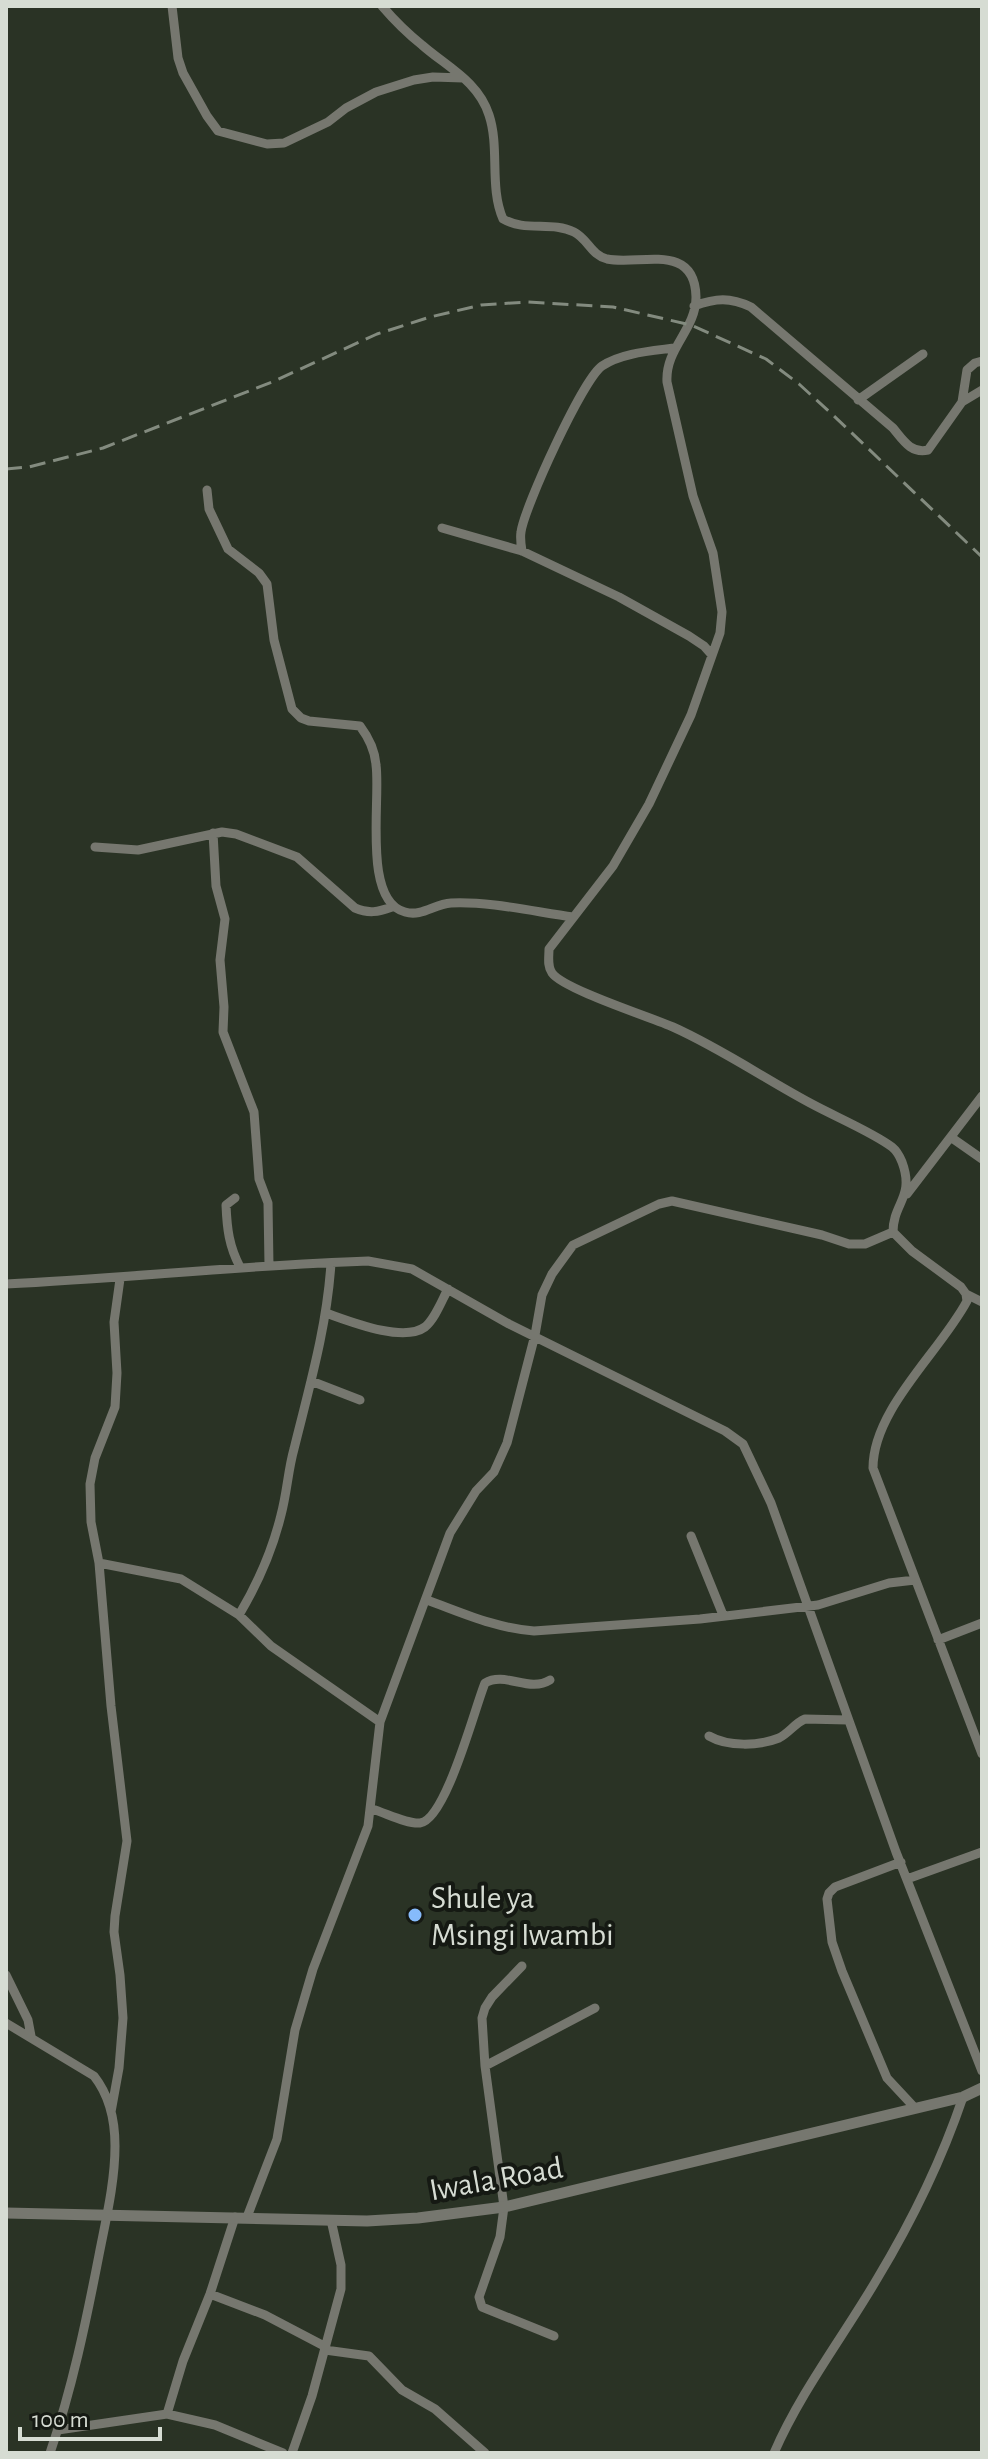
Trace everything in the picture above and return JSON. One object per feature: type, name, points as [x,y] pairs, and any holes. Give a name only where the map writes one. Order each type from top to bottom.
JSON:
[{"type":"street","points":[[172,6],[178,58],[207,116],[218,131],[267,144],[284,143],[328,122],[376,92],[414,80],[463,78]]},
{"type":"street","points":[[382,6],[395,22],[477,91],[490,117],[499,208],[503,219],[520,226],[575,232],[593,251],[610,259],[672,261],[688,272],[696,297],[691,325],[674,348],[666,369],[671,405],[693,496],[713,553],[722,612],[720,633],[691,715],[649,804],[613,866],[549,949],[548,963],[552,974],[569,985],[674,1027],[881,1140],[893,1148],[902,1162],[907,1194]]},
{"type":"street","points":[[694,306],[721,298],[751,307],[893,428],[913,450],[920,452],[928,450],[937,440],[962,402],[967,370],[982,361]]},
{"type":"street","points":[[522,551],[521,532],[528,511],[563,431],[596,371],[606,363],[674,348]]},
{"type":"street","points":[[858,400],[923,354]]},
{"type":"street","points":[[962,402],[982,390]]},
{"type":"street","points":[[207,490],[209,509],[228,549],[259,573],[267,584],[274,640],[292,709],[309,721],[360,726],[371,744],[377,770],[378,866],[385,897],[392,907]]},
{"type":"street","points":[[442,528],[522,551],[619,597],[689,636],[712,655]]},
{"type":"street","points":[[95,847],[138,850],[213,833],[236,834],[289,853],[363,912],[392,907],[413,914],[440,905],[479,904],[573,917]]},
{"type":"street","points":[[213,833],[216,886],[225,919],[220,960],[223,1032],[254,1112],[259,1179],[268,1203],[269,1266]]},
{"type":"street","points":[[982,1096],[907,1194],[893,1223],[897,1239],[961,1287],[967,1301],[896,1404],[877,1437],[873,1454],[879,1490],[982,1754]]},
{"type":"street","points":[[952,1138],[982,1159]]},
{"type":"street","points":[[235,1198],[226,1205],[227,1233],[240,1267]]},
{"type":"street","points":[[167,2414],[183,2361],[241,2217],[277,2139],[295,2030],[372,1809],[380,1722],[450,1533],[476,1491],[494,1472],[507,1443],[542,1295],[552,1274],[570,1249],[659,1204],[683,1202],[849,1244],[865,1244],[893,1232]]},
{"type":"street","points":[[6,1284],[120,1279],[240,1267],[368,1261],[386,1263],[412,1269],[509,1324],[741,1441],[771,1503],[907,1879],[982,2071]]},
{"type":"street","points":[[239,1615],[261,1578],[270,1554],[326,1313],[331,1263]]},
{"type":"street","points":[[111,2112],[123,2018],[114,1932],[127,1841],[99,1563],[91,1522],[90,1484],[95,1458],[115,1407],[114,1322],[120,1279]]},
{"type":"street","points":[[326,1313],[386,1331],[414,1332],[427,1326],[448,1289]]},
{"type":"street","points":[[966,1294],[982,1302]]},
{"type":"street","points":[[311,1381],[360,1400]]},
{"type":"street","points":[[691,1536],[723,1615]]},
{"type":"street","points":[[99,1563],[181,1579],[239,1615],[271,1646],[380,1722]]},
{"type":"street","points":[[427,1600],[489,1624],[534,1631],[687,1620],[830,1603],[889,1583],[915,1580]]},
{"type":"street","points":[[938,1640],[982,1623]]},
{"type":"street","points":[[372,1809],[416,1823],[429,1819],[438,1808],[450,1781],[485,1683],[496,1679],[536,1685],[550,1680]]},
{"type":"street","points":[[709,1736],[725,1743],[756,1742],[782,1736],[805,1719],[848,1720]]},
{"type":"street","points":[[907,1879],[982,1852]]},
{"type":"street","points":[[901,1862],[835,1887],[827,1899],[832,1942],[842,1971],[887,2078],[914,2107]]},
{"type":"street","points":[[522,1966],[485,2008],[482,2018],[485,2066],[504,2207],[500,2237],[479,2297],[487,2309],[554,2336]]},
{"type":"street","points":[[6,1975],[28,2020],[31,2036]]},
{"type":"street","points":[[485,2066],[595,2008]]},
{"type":"street","points":[[6,2023],[94,2076],[103,2088],[111,2112],[115,2143],[107,2213],[93,2288],[50,2453]]},
{"type":"street","name":"Iwala Road","points":[[6,2213],[331,2220],[418,2218],[504,2207],[963,2097],[982,2088]]},
{"type":"street","points":[[774,2453],[802,2399],[914,2215],[947,2145],[963,2097]]},
{"type":"street","points":[[292,2453],[341,2289],[341,2265],[331,2220]]},
{"type":"street","points":[[210,2294],[265,2315],[325,2348],[367,2355],[402,2390],[435,2409],[485,2453]]},
{"type":"street","points":[[58,2430],[167,2414],[215,2425],[283,2453]]},
{"type":"railway","points":[[6,469],[29,467],[103,448],[272,382],[377,334],[430,317],[481,305],[527,302],[613,307],[691,325],[766,359],[834,416],[982,557]]},
{"type":"place","name":"Shule ya Msingi Iwambi","points":[[415,1915]]}]
